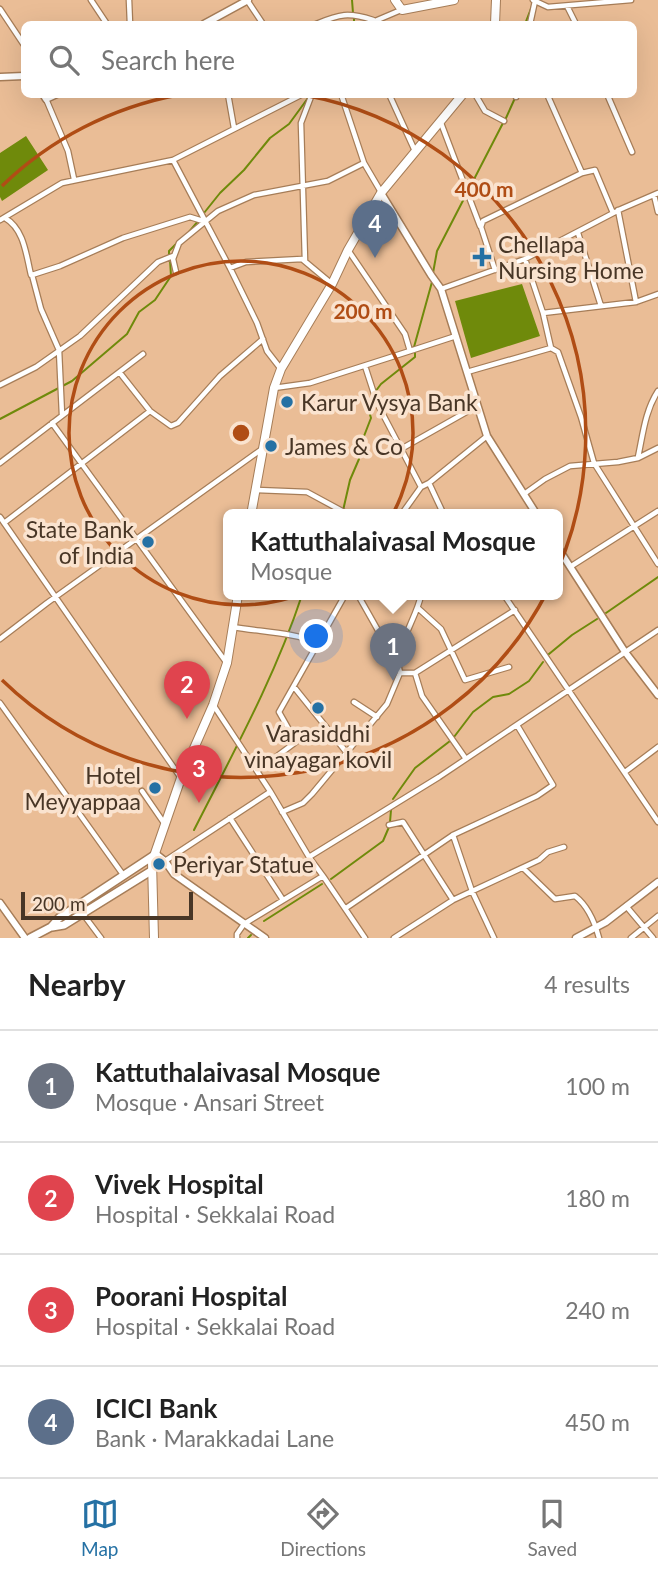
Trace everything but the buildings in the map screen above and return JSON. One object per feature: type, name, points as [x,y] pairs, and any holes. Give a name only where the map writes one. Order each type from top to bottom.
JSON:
[{"type":"main road","points":[[395,0],[402,10],[454,0]]},
{"type":"main road","points":[[495,21],[496,0]]},
{"type":"main road","points":[[252,509],[274,388],[282,369],[381,193],[460,98]]},
{"type":"main road","points":[[154,938],[151,871],[181,778],[213,705],[226,663],[237,600]]},
{"type":"main road","points":[[51,927],[59,918],[156,854]]},
{"type":"main road","points":[[27,938],[51,927],[64,925],[151,871]]},
{"type":"street","points":[[91,0],[105,21]]},
{"type":"street","points":[[129,0],[130,21]]},
{"type":"street","points":[[216,21],[247,0],[260,21]]},
{"type":"street","points":[[531,21],[534,1],[548,7],[631,0]]},
{"type":"street","points":[[567,6],[574,21]]},
{"type":"street","points":[[0,9],[21,40]]},
{"type":"street","points":[[324,21],[340,15],[354,14],[373,20],[402,10]]},
{"type":"street","points":[[1,75],[21,76]]},
{"type":"street","points":[[45,98],[68,151],[74,179]]},
{"type":"street","points":[[229,98],[234,128]]},
{"type":"street","points":[[2,219],[62,183],[173,160],[295,98]]},
{"type":"street","points":[[305,261],[301,123],[310,98]]},
{"type":"street","points":[[342,98],[373,183],[441,289],[486,436],[533,509]]},
{"type":"street","points":[[391,98],[416,151]]},
{"type":"street","points":[[477,98],[485,111],[504,121]]},
{"type":"street","points":[[549,98],[582,173]]},
{"type":"street","points":[[609,98],[632,152]]},
{"type":"street","points":[[440,122],[495,270]]},
{"type":"street","points":[[173,160],[230,268],[267,351],[282,369]]},
{"type":"street","points":[[176,272],[174,256],[179,243],[218,211],[254,195],[328,181],[364,163]]},
{"type":"street","points":[[481,227],[483,221],[582,173],[595,170],[615,212],[636,302]]},
{"type":"street","points":[[441,289],[525,259],[656,194],[658,212]]},
{"type":"street","points":[[32,275],[60,266],[123,237],[190,217],[204,221]]},
{"type":"street","points":[[2,219],[13,223],[21,236],[41,309],[59,350],[62,415]]},
{"type":"street","points":[[578,233],[601,306]]},
{"type":"street","points":[[348,250],[405,334],[410,351]]},
{"type":"street","points":[[0,385],[36,367],[80,336],[158,262],[174,256]]},
{"type":"street","points":[[525,259],[543,313],[551,348]]},
{"type":"street","points":[[230,268],[246,262],[302,260],[332,284]]},
{"type":"street","points":[[543,313],[636,302],[658,294]]},
{"type":"street","points":[[274,388],[310,383],[456,336]]},
{"type":"street","points":[[120,373],[150,411],[172,426],[178,423],[220,376],[263,339]]},
{"type":"street","points":[[467,372],[551,348],[558,352],[594,463],[658,564]]},
{"type":"street","points":[[0,463],[144,354]]},
{"type":"street","points":[[365,366],[377,403],[421,487]]},
{"type":"street","points":[[638,458],[646,419],[658,391]]},
{"type":"street","points":[[401,449],[477,406]]},
{"type":"street","points":[[4,523],[150,411]]},
{"type":"street","points":[[52,423],[226,663]]},
{"type":"street","points":[[405,509],[421,487],[486,436]]},
{"type":"street","points":[[0,639],[54,597],[263,448]]},
{"type":"street","points":[[524,494],[570,466],[638,458],[658,448]]},
{"type":"street","points":[[429,483],[441,509]]},
{"type":"street","points":[[256,490],[307,492],[338,509]]},
{"type":"street","points":[[570,568],[658,511]]},
{"type":"street","points":[[0,517],[181,778]]},
{"type":"street","points":[[563,556],[625,652],[658,695]]},
{"type":"street","points":[[257,771],[296,742],[279,712],[342,600]]},
{"type":"street","points":[[282,812],[303,803],[347,753],[387,704],[400,673],[361,600]]},
{"type":"street","points":[[398,665],[406,629],[419,609],[420,600]]},
{"type":"street","points":[[507,600],[658,822]]},
{"type":"street","points":[[419,609],[441,629],[465,680],[509,667]]},
{"type":"street","points":[[400,673],[415,673],[514,611]]},
{"type":"street","points":[[233,627],[302,636],[319,643]]},
{"type":"street","points":[[309,857],[466,759],[658,630]]},
{"type":"street","points":[[415,673],[422,696],[466,759]]},
{"type":"street","points":[[293,687],[347,753]]},
{"type":"street","points":[[354,702],[377,717]]},
{"type":"street","points":[[0,703],[124,877]]},
{"type":"street","points":[[213,705],[270,791],[309,857],[365,938]]},
{"type":"street","points":[[346,908],[453,835],[537,796],[553,785],[517,725]]},
{"type":"street","points":[[625,772],[658,747]]},
{"type":"street","points":[[142,791],[164,824]]},
{"type":"street","points":[[165,861],[270,791]]},
{"type":"street","points":[[230,818],[283,900]]},
{"type":"street","points":[[389,825],[403,822],[453,900]]},
{"type":"street","points":[[453,835],[472,891],[494,938]]},
{"type":"street","points":[[394,938],[453,900],[539,860],[548,852],[564,847]]},
{"type":"street","points":[[156,854],[174,874],[265,938]]},
{"type":"street","points":[[523,867],[555,899],[575,896],[583,902],[597,927],[599,938]]},
{"type":"street","points":[[237,938],[244,924],[323,876]]},
{"type":"street","points":[[576,938],[597,927],[658,882]]},
{"type":"street","points":[[0,903],[27,938]]},
{"type":"street","points":[[626,906],[653,938]]},
{"type":"street","points":[[83,913],[100,938]]},
{"type":"street","points":[[631,938],[658,916]]},
{"type":"shaded area","points":[[26,136],[48,170],[2,201],[0,153]]},
{"type":"shaded area","points":[[522,284],[540,336],[471,358],[455,301]]},
{"type":"waterway","points":[[352,0],[353,13]]},
{"type":"waterway","points":[[526,21],[532,6]]},
{"type":"waterway","points":[[204,213],[270,138],[289,124],[308,98]]},
{"type":"waterway","points":[[506,118],[515,98]]},
{"type":"waterway","points":[[433,273],[437,251],[503,123]]},
{"type":"waterway","points":[[189,232],[199,220]]},
{"type":"waterway","points":[[169,255],[169,251],[177,243]]},
{"type":"waterway","points":[[0,419],[72,381],[127,334],[139,312],[155,300],[171,276],[170,260]]},
{"type":"waterway","points":[[414,347],[432,282]]},
{"type":"waterway","points":[[375,392],[415,357],[415,353]]},
{"type":"waterway","points":[[343,509],[350,480],[359,459],[359,449],[371,418],[368,408],[372,397]]},
{"type":"waterway","points":[[606,613],[658,577]]},
{"type":"waterway","points":[[194,830],[266,685],[300,600]]},
{"type":"waterway","points":[[549,654],[597,619]]},
{"type":"waterway","points":[[454,737],[473,712],[493,697],[509,694],[529,681],[543,662]]},
{"type":"waterway","points":[[393,799],[415,768],[450,741]]},
{"type":"waterway","points":[[390,822],[391,810]]},
{"type":"waterway","points":[[331,879],[383,841],[389,827]]},
{"type":"waterway","points":[[264,921],[322,884]]},
{"type":"waterway","points":[[248,938],[251,935]]},
{"type":"place","name":"Chellapa Nursing Home","points":[[482,257]]},
{"type":"place","name":"ICICI Bank","points":[[375,258]]},
{"type":"place","name":"Karur Vysya Bank","points":[[287,402]]},
{"type":"place","name":"James & Co","points":[[271,446]]},
{"type":"place","name":"State Bank of India","points":[[148,542]]},
{"type":"place","name":"Kattuthalaivasal Mosque","points":[[393,681]]},
{"type":"place","name":"Varasiddhi vinayagar kovil","points":[[318,708]]},
{"type":"place","name":"Vivek Hospital","points":[[187,719]]},
{"type":"place","name":"Hotel Meyyappaa","points":[[155,788]]},
{"type":"place","name":"Poorani Hospital","points":[[199,803]]},
{"type":"place","name":"Periyar Statue","points":[[159,864]]}]
